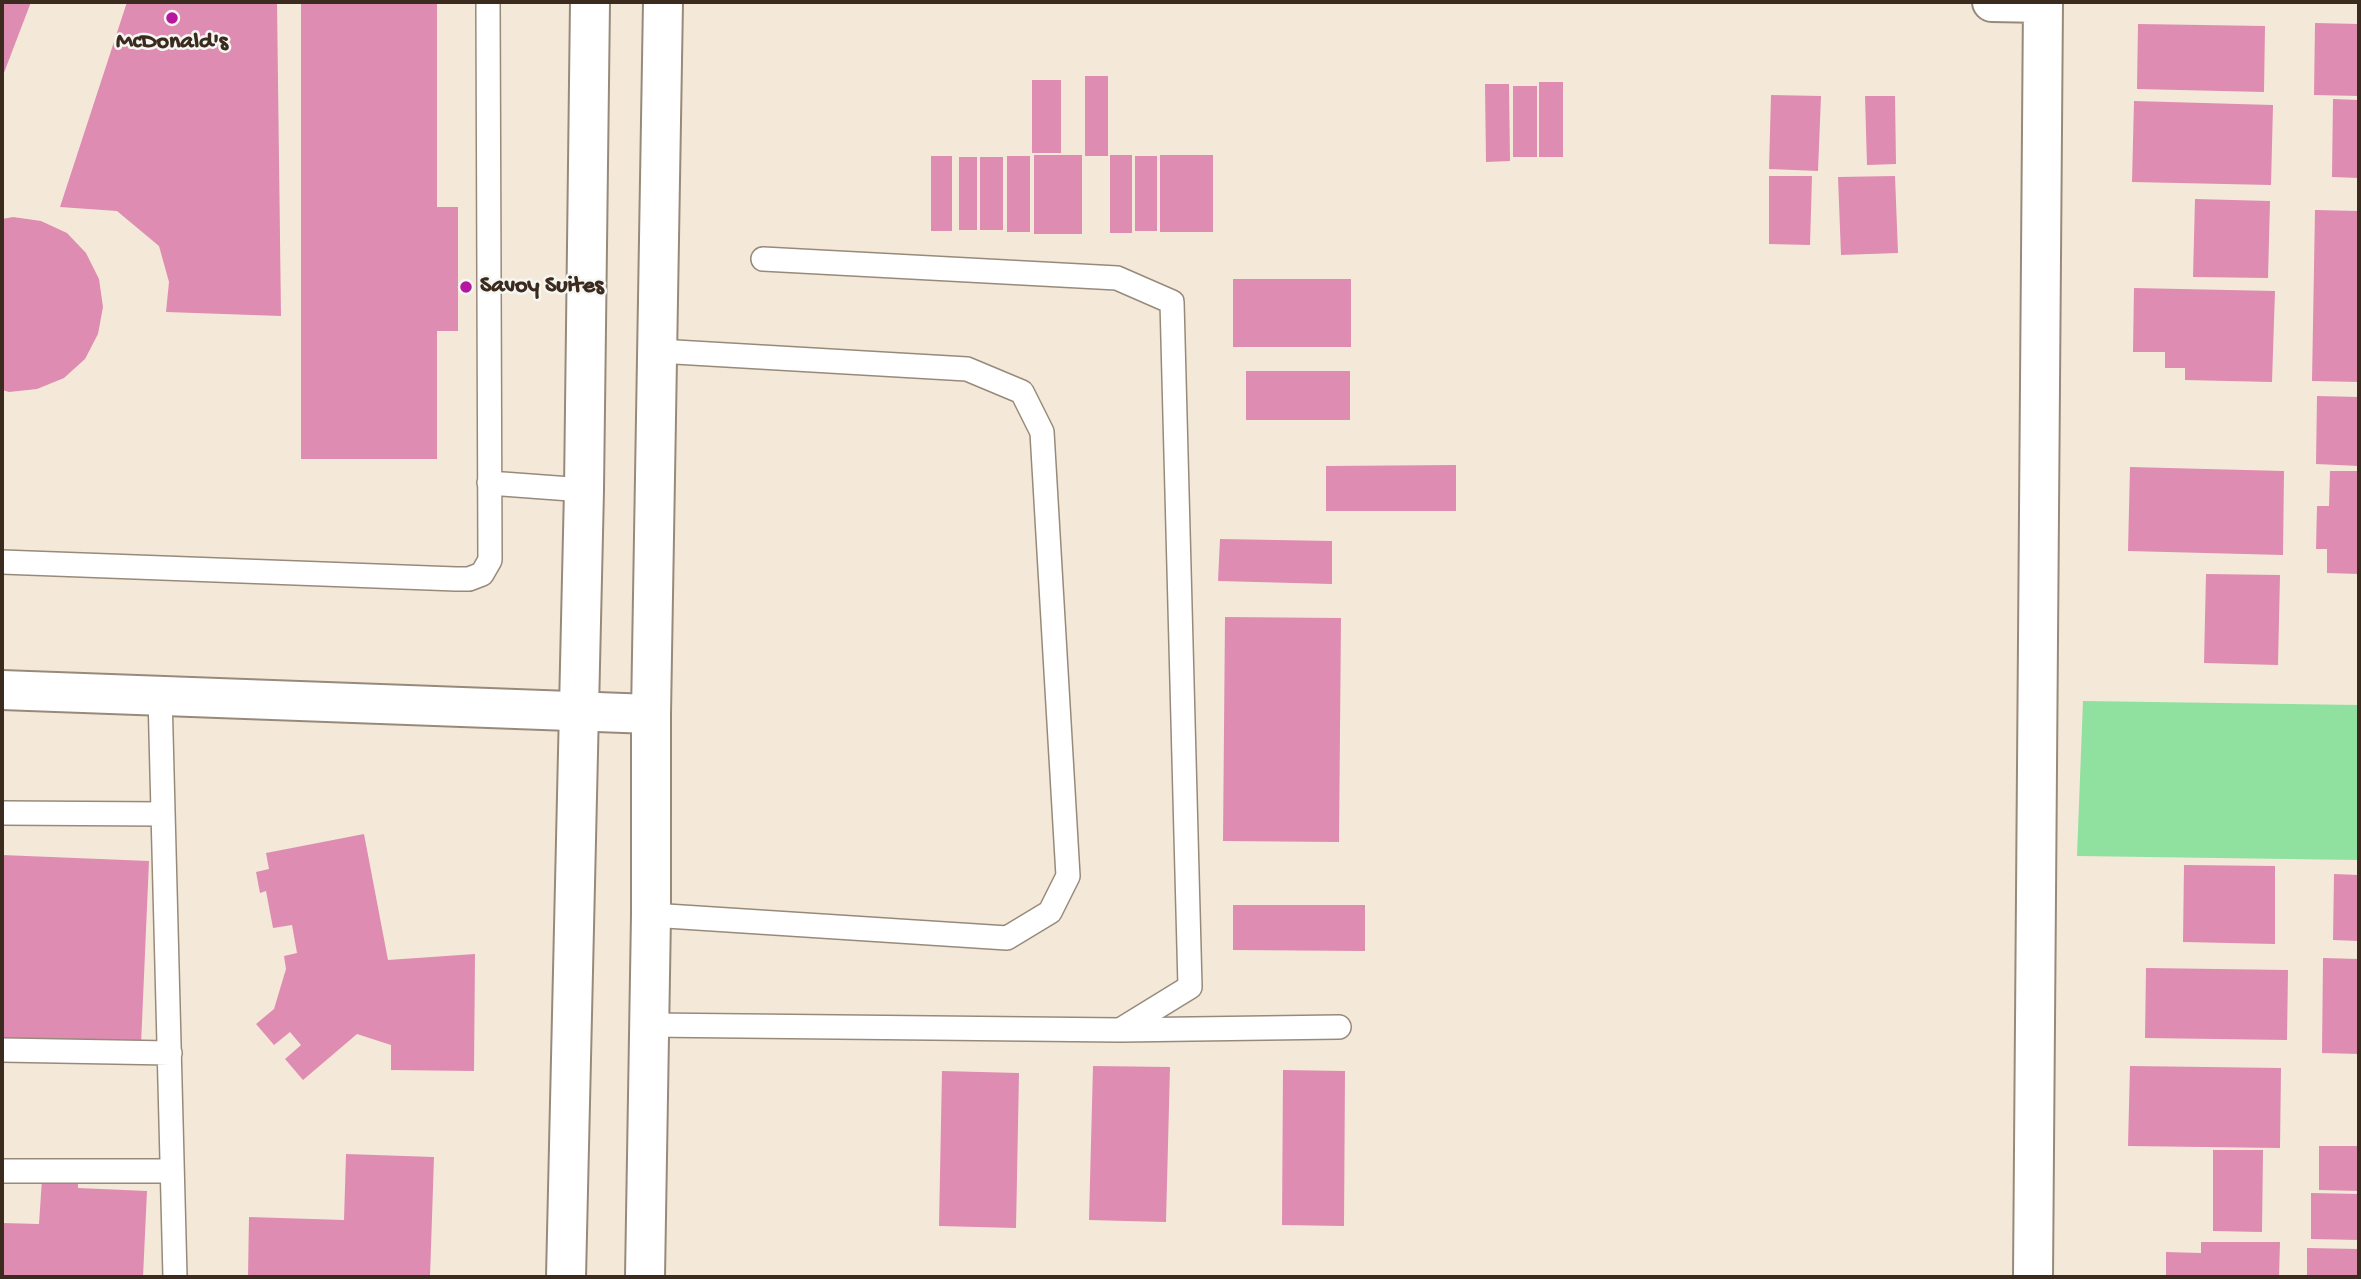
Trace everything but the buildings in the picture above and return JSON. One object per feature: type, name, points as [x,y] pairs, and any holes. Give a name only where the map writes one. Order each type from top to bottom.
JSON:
[{"type":"street","points":[[566,1277],[580,710],[590,2]]},
{"type":"street","points":[[645,1277],[663,2]]},
{"type":"street","points":[[1992,2],[2043,2],[2033,1277]]},
{"type":"street","points":[[2,690],[651,714]]},
{"type":"lane","points":[[2,562],[469,579],[482,574],[490,560],[488,2]]},
{"type":"lane","points":[[763,259],[1117,278],[1172,302],[1190,986],[1120,1030]]},
{"type":"lane","points":[[651,915],[1007,938],[1050,912],[1068,876],[1042,432],[1022,392],[967,369],[658,351]]},
{"type":"lane","points":[[489,483],[584,490]]},
{"type":"lane","points":[[160,695],[175,1277]]},
{"type":"lane","points":[[2,813],[163,814]]},
{"type":"lane","points":[[649,1025],[1120,1030],[1339,1027]]},
{"type":"lane","points":[[2,1050],[170,1053]]},
{"type":"lane","points":[[2,1171],[172,1171]]},
{"type":"green space","points":[[2083,701],[2359,705],[2359,860],[2077,856]]},
{"type":"place","name":"McDonald's","points":[[172,18]]},
{"type":"place","name":"Savoy Suites","points":[[466,287]]}]
